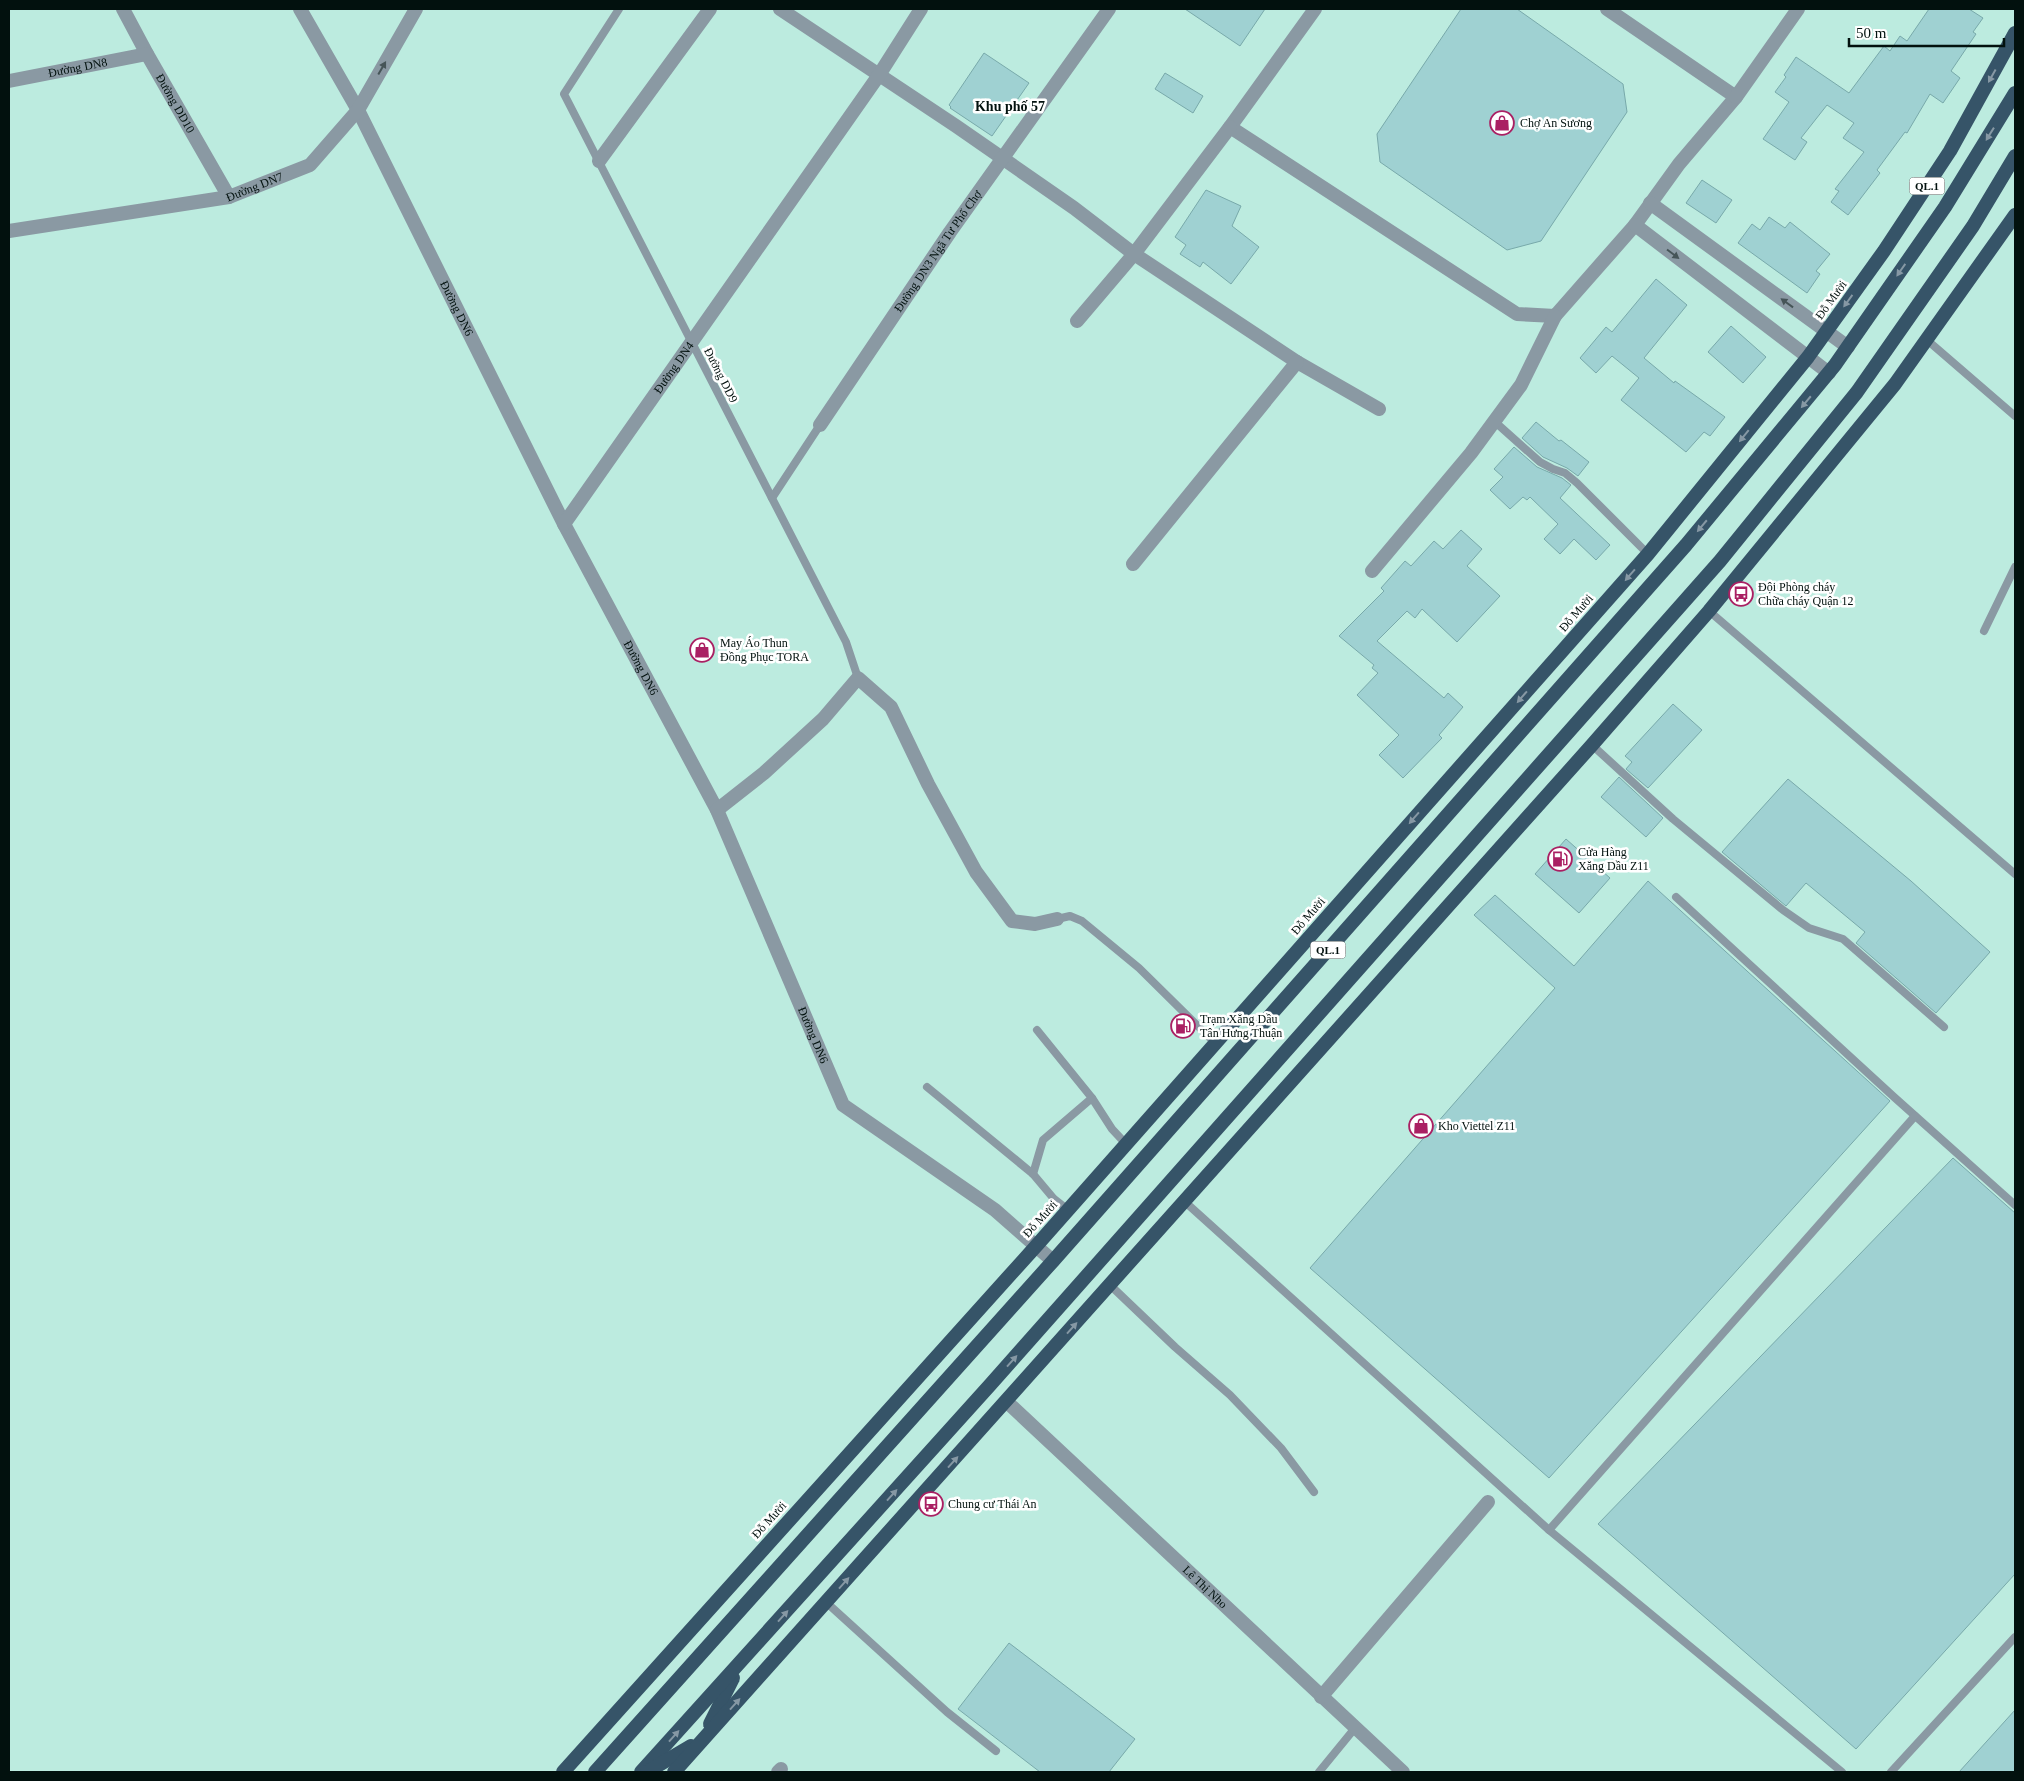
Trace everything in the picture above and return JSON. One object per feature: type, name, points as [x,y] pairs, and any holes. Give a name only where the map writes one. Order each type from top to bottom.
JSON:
[{"type":"highway","name":"Đỗ Mười","points":[[563,1772],[1037,1245],[1648,554],[1808,357],[1884,251],[1950,151],[2015,33]]},
{"type":"highway","name":"QL.1","points":[[595,1772],[1053,1261],[1686,546],[1829,373],[1848,347],[1945,207],[2015,92]]},
{"type":"highway","name":"QL.1","points":[[641,1772],[990,1385],[1720,561],[1857,392],[1973,226],[2015,156]]},
{"type":"highway","points":[[674,1772],[1007,1402],[1709,611],[1895,384],[2015,214]]},
{"type":"highway","points":[[990,1385],[1007,1402]]},
{"type":"highway","points":[[688,1772],[741,1663]]},
{"type":"highway","points":[[647,1772],[703,1740]]},
{"type":"street","name":"Đường DD10","points":[[123,9],[229,196]]},
{"type":"street","name":"Đường DN6","points":[[300,9],[358,110],[564,524],[717,810],[843,1105],[995,1210],[1053,1261]]},
{"type":"street","name":"Đường DN7","points":[[9,231],[229,196],[310,165],[358,110],[416,9]]},
{"type":"street","points":[[599,161],[710,9]]},
{"type":"street","points":[[780,9],[879,74],[1074,208],[1134,254],[1297,362],[1379,409]]},
{"type":"street","points":[[879,74],[921,9]]},
{"type":"street","name":"Đường DN3 Ngã Tư Phố Chợ","points":[[820,425],[950,232],[1109,9]]},
{"type":"street","points":[[1078,321],[1134,254],[1230,127],[1315,9]]},
{"type":"street","points":[[1607,9],[1736,97]]},
{"type":"street","points":[[1372,571],[1471,453],[1521,385],[1555,316],[1635,225],[1679,164],[1736,97],[1798,9]]},
{"type":"street","name":"Đường DN8","points":[[9,80],[147,54]]},
{"type":"street","name":"Đường DN4","points":[[564,524],[879,74]]},
{"type":"street","points":[[1230,127],[1516,314],[1555,316]]},
{"type":"street","points":[[1650,203],[1848,347]]},
{"type":"street","points":[[1635,225],[1829,373]]},
{"type":"street","points":[[1133,564],[1297,362]]},
{"type":"street","points":[[717,810],[764,773],[823,718],[858,678],[891,706],[928,784],[976,872],[1012,921],[1035,924],[1057,919]]},
{"type":"street","name":"Lê Thị Nho","points":[[1007,1402],[1403,1772]]},
{"type":"street","points":[[1321,1697],[1488,1502]]},
{"type":"lane","name":"Đường DD9","points":[[619,9],[564,94],[846,642],[858,678]]},
{"type":"lane","points":[[1927,340],[2015,416]]},
{"type":"lane","points":[[1494,421],[1540,462],[1565,473],[1577,483],[1648,554]]},
{"type":"lane","name":"Đường DN3 Ngã Tư Phố Chợ","points":[[772,498],[820,425]]},
{"type":"lane","points":[[1984,631],[2015,567]]},
{"type":"lane","points":[[1709,611],[2015,874]]},
{"type":"lane","points":[[1592,745],[1673,819],[1783,910],[1809,928],[1843,939],[1944,1027]]},
{"type":"lane","points":[[1676,897],[2015,1205]]},
{"type":"lane","points":[[1057,919],[1070,916],[1082,921],[1139,968],[1215,1043]]},
{"type":"lane","points":[[1037,1030],[1092,1098],[1112,1129],[1126,1144]]},
{"type":"lane","points":[[927,1087],[1033,1174],[1054,1199],[1068,1210]]},
{"type":"lane","points":[[1033,1174],[1043,1140],[1092,1098]]},
{"type":"lane","points":[[1549,1530],[1915,1116]]},
{"type":"lane","points":[[1184,1201],[1549,1530],[1842,1772]]},
{"type":"lane","points":[[1110,1285],[1175,1347],[1230,1395],[1281,1448],[1314,1492]]},
{"type":"lane","points":[[827,1603],[947,1712],[996,1751]]},
{"type":"lane","points":[[1891,1772],[2015,1637]]},
{"type":"lane","points":[[1319,1772],[1355,1728]]},
{"type":"building","points":[[1185,9],[1265,9],[1240,46]]},
{"type":"building","name":"Chợ An Sương","points":[[1461,9],[1517,9],[1623,84],[1627,112],[1541,241],[1507,250],[1380,162],[1377,134]]},
{"type":"building","points":[[1929,9],[1969,9],[1983,18],[1973,32],[1976,34],[1951,71],[1960,78],[1943,103],[1930,94],[1907,133],[1905,132],[1877,170],[1880,173],[1848,215],[1831,202],[1839,191],[1835,189],[1864,152],[1843,138],[1854,123],[1827,105],[1801,138],[1807,142],[1795,160],[1763,139],[1789,102],[1775,92],[1786,77],[1784,75],[1796,57],[1849,93],[1884,46],[1890,51],[1900,36],[1907,41]]},
{"type":"building","points":[[984,53],[1029,83],[992,136],[950,108],[949,105]]},
{"type":"building","points":[[1165,73],[1203,96],[1193,113],[1155,89]]},
{"type":"building","points":[[1702,180],[1732,200],[1716,223],[1686,203]]},
{"type":"building","points":[[1206,190],[1241,206],[1232,226],[1259,247],[1231,284],[1203,262],[1200,267],[1180,254],[1186,245],[1175,237]]},
{"type":"building","points":[[1769,217],[1785,228],[1790,222],[1830,254],[1816,271],[1820,274],[1807,293],[1738,243],[1752,224],[1760,230]]},
{"type":"building","points":[[1656,279],[1687,305],[1644,358],[1674,383],[1675,381],[1725,417],[1710,436],[1704,432],[1686,452],[1621,400],[1639,378],[1612,356],[1596,373],[1580,358],[1606,327],[1612,332]]},
{"type":"building","points":[[1731,326],[1766,357],[1743,383],[1708,352]]},
{"type":"building","points":[[1536,422],[1589,462],[1578,476],[1567,468],[1543,457],[1522,438]]},
{"type":"building","points":[[1514,447],[1537,467],[1562,478],[1571,485],[1560,498],[1610,545],[1596,560],[1574,539],[1560,554],[1544,539],[1558,524],[1530,497],[1527,500],[1523,497],[1510,509],[1490,490],[1503,477],[1494,469]]},
{"type":"building","points":[[1461,530],[1482,549],[1467,566],[1500,596],[1457,642],[1422,609],[1415,618],[1407,611],[1377,641],[1444,698],[1448,693],[1463,707],[1439,735],[1442,738],[1403,778],[1379,755],[1399,735],[1357,695],[1378,673],[1372,668],[1374,665],[1339,636],[1384,591],[1381,588],[1405,561],[1411,566],[1434,541],[1443,549]]},
{"type":"building","points":[[1673,704],[1702,730],[1648,788],[1626,769],[1632,762],[1625,756]]},
{"type":"building","points":[[1619,777],[1663,818],[1646,837],[1601,797]]},
{"type":"building","points":[[1788,779],[1911,881],[1990,952],[1936,1013],[1856,943],[1865,932],[1806,883],[1786,906],[1722,852]]},
{"type":"building","points":[[1566,839],[1610,878],[1579,913],[1535,874]]},
{"type":"building","points":[[1648,881],[1890,1101],[1549,1478],[1310,1268],[1555,988],[1474,915],[1495,895],[1574,966]]},
{"type":"building","points":[[1953,1158],[2015,1213],[2015,1574],[1856,1749],[1598,1524]]},
{"type":"building","points":[[1009,1643],[1135,1739],[1109,1772],[1040,1772],[958,1709]]},
{"type":"building","points":[[2015,1710],[2015,1772],[1959,1772]]},
{"type":"place","name":"Chợ An Sương","points":[[1502,123]]},
{"type":"place","name":"Đội Phòng cháy Chữa cháy Quận 12","points":[[1741,594]]},
{"type":"place","name":"May Áo Thun Đồng Phục TORA","points":[[702,650]]},
{"type":"place","name":"Cửa Hàng Xăng Dầu Z11","points":[[1560,859]]},
{"type":"place","name":"Trạm Xăng Dầu Tân Hưng Thuận","points":[[1183,1026]]},
{"type":"place","name":"Kho Viettel Z11","points":[[1421,1126]]},
{"type":"place","name":"Chung cư Thái An","points":[[931,1504]]},
{"type":"district","name":"Khu phố 57","points":[[1010,106]]}]
